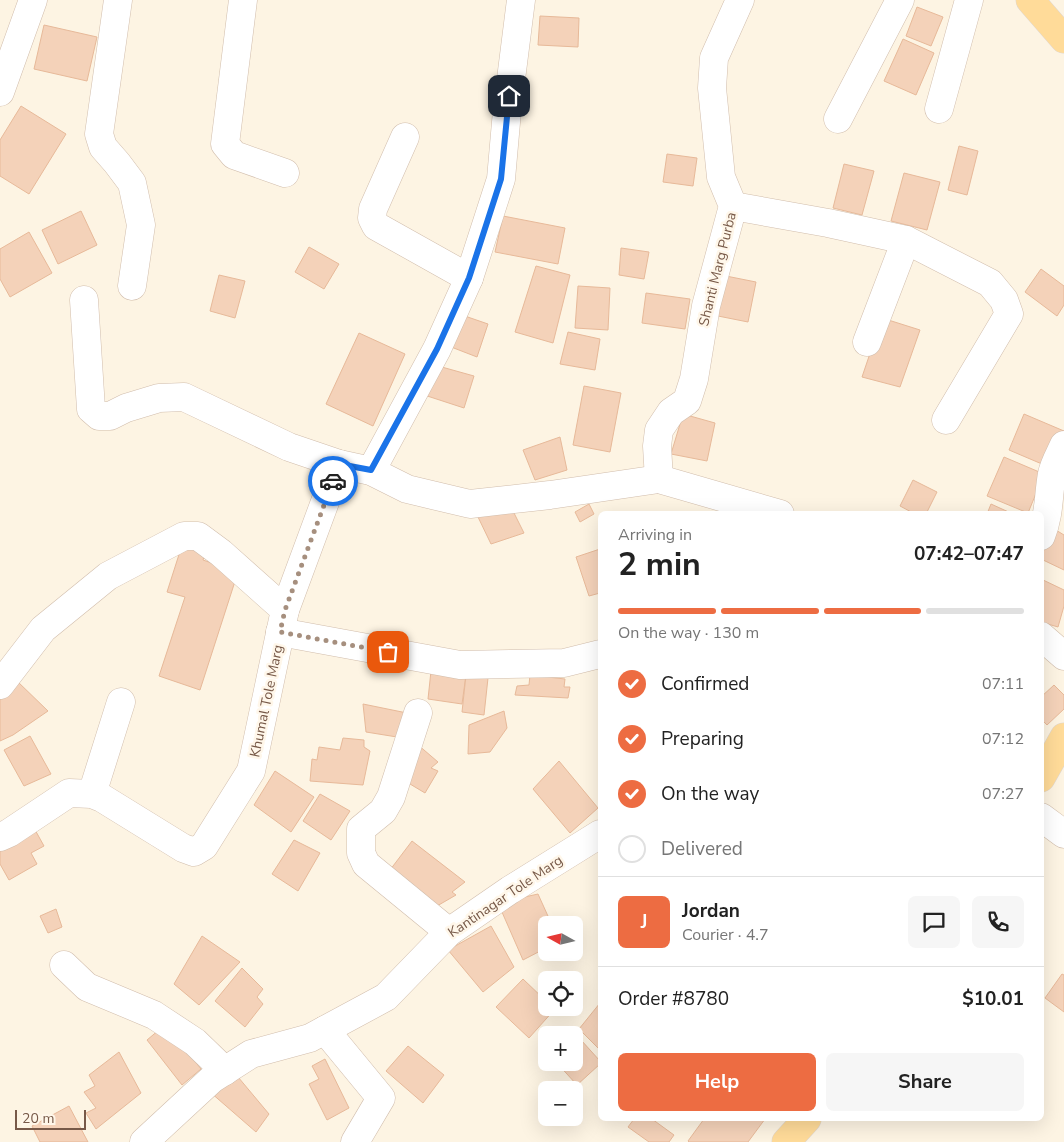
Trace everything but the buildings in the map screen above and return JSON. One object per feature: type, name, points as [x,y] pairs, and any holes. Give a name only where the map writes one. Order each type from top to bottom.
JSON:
[{"type":"main road","points":[[1030,0],[1064,39]]},
{"type":"main road","points":[[1044,773],[1064,737]]},
{"type":"main road","points":[[786,1142],[804,1121]]},
{"type":"street","points":[[0,92],[33,0]]},
{"type":"street","points":[[118,0],[99,134],[103,147],[132,183],[134,191],[141,225],[132,286]]},
{"type":"street","points":[[243,0],[226,144],[234,155],[284,173]]},
{"type":"street","points":[[371,470],[437,349],[469,278],[501,179],[507,111],[521,0]]},
{"type":"street","name":"Shanti Marg Purba","points":[[659,479],[657,446],[659,430],[671,412],[686,401],[694,379],[706,306],[733,206],[721,177],[712,88],[714,58],[740,0]]},
{"type":"street","points":[[838,119],[900,0]]},
{"type":"street","points":[[939,109],[969,0]]},
{"type":"street","points":[[405,137],[373,209],[372,218],[376,226],[469,278]]},
{"type":"street","points":[[733,206],[828,223],[906,240],[990,283],[1004,300],[1009,314],[946,420]]},
{"type":"street","points":[[867,342],[906,240]]},
{"type":"street","points":[[84,300],[92,409],[99,416],[110,416],[126,408],[158,398],[184,397],[289,447],[339,464],[371,470],[407,489],[470,504],[659,479],[770,511]]},
{"type":"street","points":[[1044,529],[1050,500],[1052,473],[1064,445]]},
{"type":"street","points":[[0,685],[43,630],[108,576],[184,536],[198,536],[221,553],[282,621],[339,464]]},
{"type":"street","name":"Khumal Tole Marg","points":[[0,837],[69,793],[92,794],[102,798],[183,848],[194,852],[204,846],[251,771],[282,621],[460,665],[564,663],[598,654]]},
{"type":"street","points":[[1044,639],[1064,656]]},
{"type":"street","points":[[92,794],[122,702]]},
{"type":"street","points":[[418,713],[391,796],[383,811],[361,829],[361,853],[366,864],[449,932]]},
{"type":"street","points":[[1044,819],[1064,834]]},
{"type":"street","name":"Kantinagar Tole Marg","points":[[144,1142],[212,1079],[251,1054],[310,1038],[386,997],[449,932],[510,890],[598,835]]},
{"type":"street","points":[[64,965],[86,987],[154,1015],[195,1042],[226,1071]]},
{"type":"street","points":[[325,1030],[381,1098],[355,1142]]},
{"type":"way so far","points":[[333,481],[285,610],[280,632],[388,652]]},
{"type":"route","points":[[333,481],[339,464],[371,470],[437,349],[469,278],[501,179],[509,96]]}]
